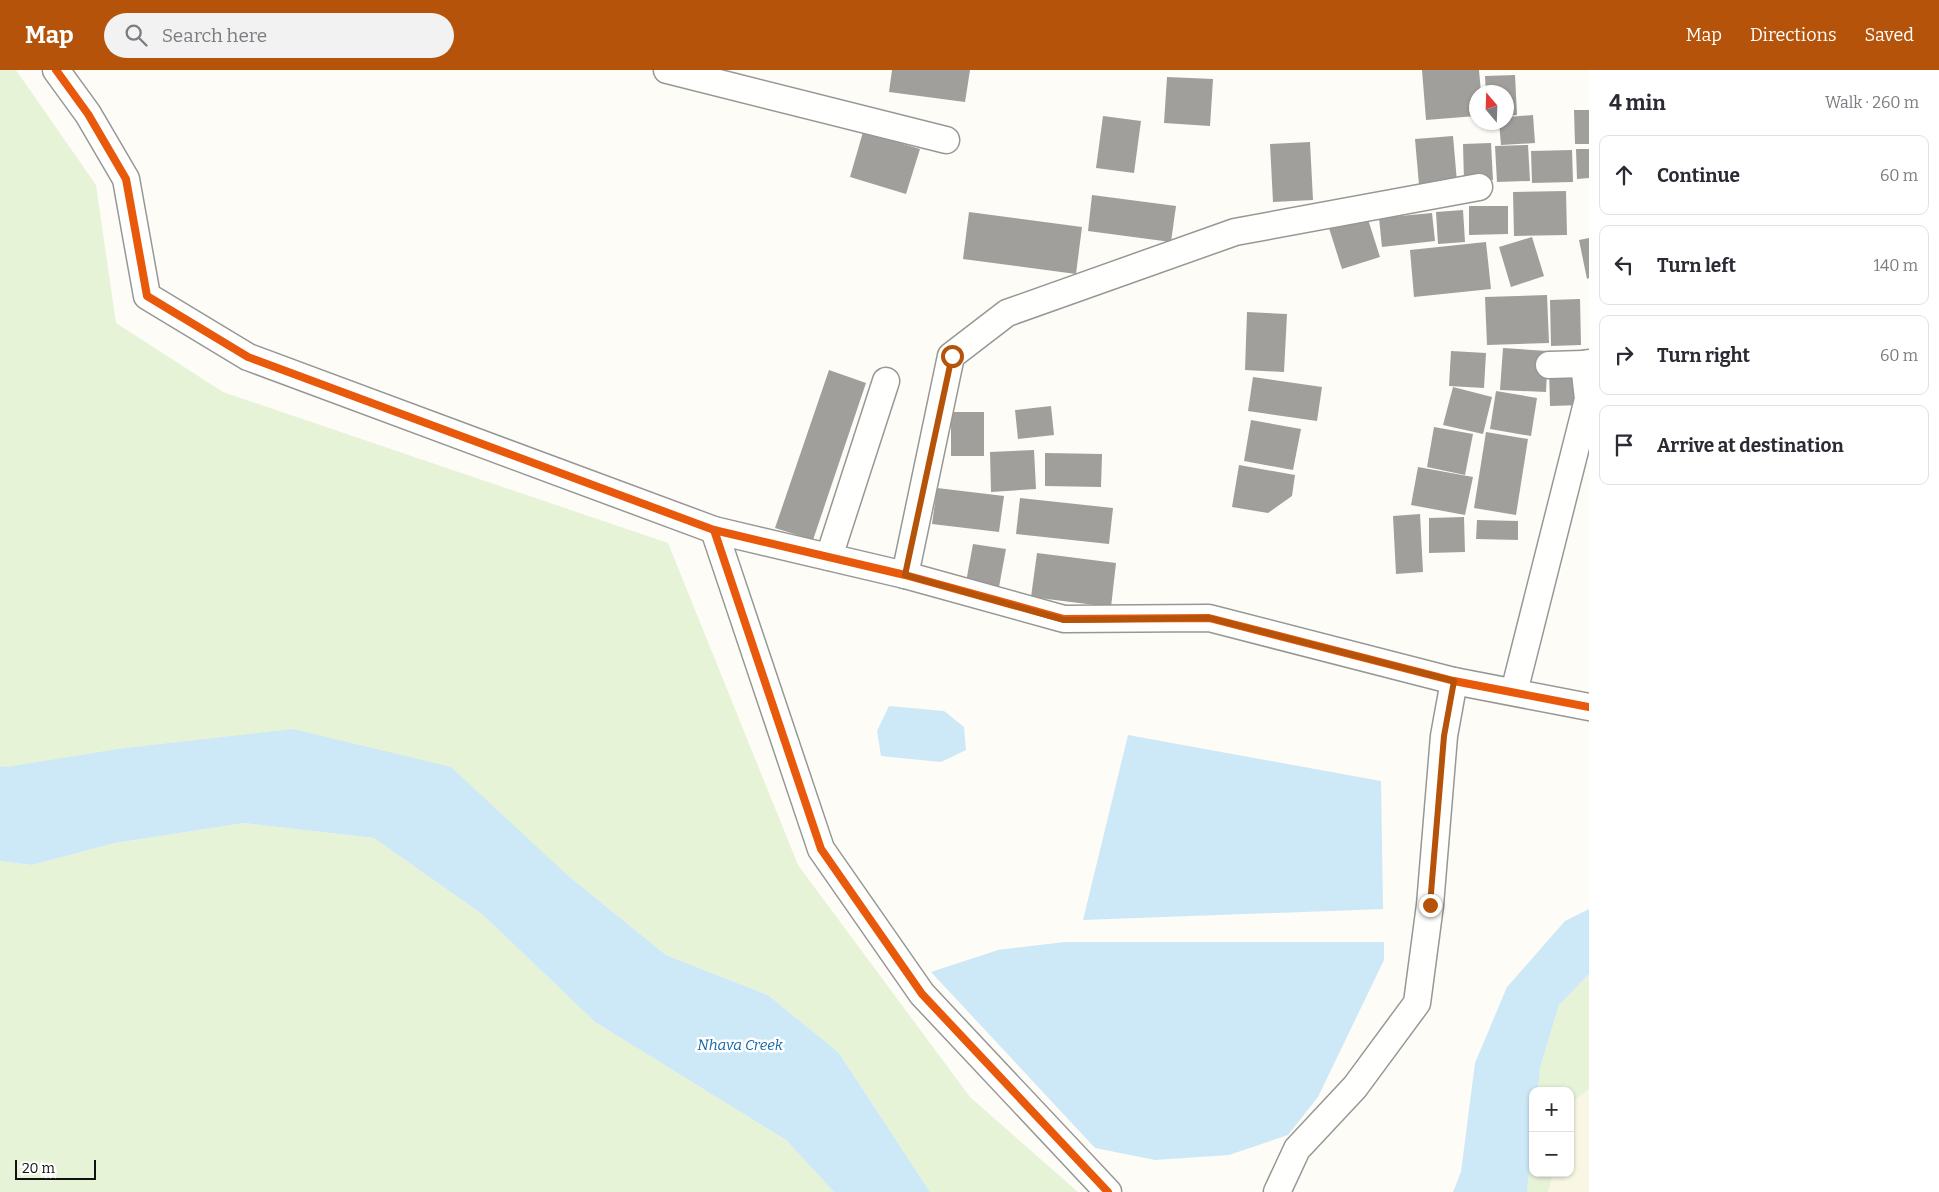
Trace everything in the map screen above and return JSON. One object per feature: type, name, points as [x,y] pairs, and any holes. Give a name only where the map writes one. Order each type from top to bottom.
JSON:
[{"type":"street","points":[[56,70],[88,114],[126,179],[147,296],[248,358],[714,530],[905,575],[1064,620],[1209,618],[1454,681],[1589,706]]},
{"type":"street","points":[[667,70],[946,140]]},
{"type":"street","points":[[905,575],[952,356],[1007,313],[1235,232],[1479,187]]},
{"type":"street","points":[[1514,692],[1588,399],[1587,363],[1549,365]]},
{"type":"street","points":[[829,557],[886,381]]},
{"type":"street","points":[[714,530],[821,849],[922,994],[1108,1192]]},
{"type":"street","points":[[1278,1192],[1297,1149],[1355,1087],[1417,1003],[1430,905],[1444,736],[1454,681]]},
{"type":"shaded area","points":[[1589,1089],[1589,1192],[1548,1192],[1552,1177],[1574,1177],[1574,1100]]},
{"type":"green space","points":[[0,70],[16,70],[96,185],[116,323],[223,392],[668,543],[798,865],[970,1097],[1078,1192],[930,1192],[839,1053],[768,995],[666,955],[566,874],[0,766]]},
{"type":"green space","points":[[244,823],[374,838],[482,914],[595,1022],[786,1140],[834,1192],[0,1192],[0,861],[32,865],[115,843]]},
{"type":"green space","points":[[1589,974],[1589,1089],[1574,1100],[1574,1087],[1538,1087],[1540,1068],[1559,1005]]},
{"type":"green space","points":[[1529,1174],[1529,1177],[1552,1177],[1548,1192],[1527,1192]]},
{"type":"water","points":[[889,706],[944,711],[964,727],[966,750],[941,762],[881,756],[877,731]]},
{"type":"water","name":"Nhava Creek","points":[[293,729],[451,767],[566,874],[666,955],[768,995],[839,1053],[930,1192],[834,1192],[786,1140],[595,1022],[482,914],[374,838],[244,823],[115,843],[32,865],[0,861],[0,766],[7,767],[118,749]]},
{"type":"water","points":[[1128,735],[1381,781],[1383,909],[1083,920]]},
{"type":"water","points":[[1589,909],[1589,974],[1559,1005],[1540,1068],[1538,1087],[1529,1087],[1529,1174],[1527,1192],[1453,1192],[1461,1172],[1475,1063],[1507,987],[1565,921]]},
{"type":"water","points":[[1065,942],[1384,942],[1384,960],[1318,1097],[1288,1135],[1229,1155],[1155,1160],[1095,1148],[931,972],[998,950]]},
{"type":"building","points":[[892,70],[970,70],[965,102],[889,92]]},
{"type":"building","points":[[1422,70],[1479,70],[1480,85],[1469,85],[1469,117],[1426,120]]},
{"type":"building","points":[[1515,75],[1517,115],[1514,115],[1514,85],[1486,85],[1485,76]]},
{"type":"building","points":[[1167,77],[1213,79],[1210,126],[1164,123]]},
{"type":"building","points":[[1574,110],[1589,110],[1589,144],[1575,144]]},
{"type":"building","points":[[1533,115],[1535,143],[1501,145],[1500,130],[1514,130],[1514,116]]},
{"type":"building","points":[[1103,116],[1141,121],[1134,173],[1096,168]]},
{"type":"building","points":[[863,132],[920,149],[906,194],[850,177]]},
{"type":"building","points":[[1453,136],[1457,182],[1419,185],[1415,139]]},
{"type":"building","points":[[1310,142],[1313,200],[1273,202],[1270,144]]},
{"type":"building","points":[[1491,143],[1493,180],[1464,181],[1463,144]]},
{"type":"building","points":[[1528,145],[1530,181],[1497,182],[1495,146]]},
{"type":"building","points":[[1576,149],[1589,149],[1589,178],[1577,179]]},
{"type":"building","points":[[1572,150],[1573,182],[1532,183],[1531,151]]},
{"type":"building","points":[[1566,191],[1567,235],[1514,236],[1513,192]]},
{"type":"building","points":[[1092,195],[1176,206],[1171,242],[1088,231]]},
{"type":"building","points":[[1469,206],[1508,206],[1508,234],[1469,235]]},
{"type":"building","points":[[1463,210],[1465,242],[1438,244],[1436,212]]},
{"type":"building","points":[[969,212],[1082,227],[1076,274],[963,259]]},
{"type":"building","points":[[1366,213],[1380,257],[1342,269],[1328,225]]},
{"type":"building","points":[[1432,213],[1435,241],[1382,247],[1379,218]]},
{"type":"building","points":[[1532,237],[1544,276],[1511,287],[1499,247]]},
{"type":"building","points":[[1589,238],[1589,278],[1587,279],[1579,240]]},
{"type":"building","points":[[1486,242],[1491,289],[1414,297],[1410,250]]},
{"type":"building","points":[[1547,295],[1549,343],[1487,345],[1485,297]]},
{"type":"building","points":[[1580,299],[1581,345],[1551,346],[1550,300]]},
{"type":"building","points":[[1247,312],[1287,314],[1284,372],[1245,370]]},
{"type":"building","points":[[1503,348],[1548,351],[1546,392],[1500,390]]},
{"type":"building","points":[[1451,351],[1486,353],[1484,388],[1449,386]]},
{"type":"building","points":[[1581,368],[1583,405],[1550,406],[1549,369]]},
{"type":"building","points":[[829,370],[866,383],[813,540],[775,528]]},
{"type":"building","points":[[1253,377],[1322,387],[1317,421],[1248,411]]},
{"type":"building","points":[[1453,387],[1492,397],[1483,434],[1443,425]]},
{"type":"building","points":[[1496,391],[1537,398],[1531,436],[1490,429]]},
{"type":"building","points":[[1051,406],[1054,435],[1018,439],[1015,410]]},
{"type":"building","points":[[951,412],[984,412],[984,456],[951,456]]},
{"type":"building","points":[[1251,420],[1301,429],[1293,470],[1244,461]]},
{"type":"building","points":[[1434,427],[1473,434],[1465,475],[1427,467]]},
{"type":"building","points":[[1486,432],[1528,439],[1516,515],[1474,508]]},
{"type":"building","points":[[1034,450],[1036,489],[991,492],[990,452]]},
{"type":"building","points":[[1045,453],[1102,454],[1101,487],[1045,486]]},
{"type":"building","points":[[1239,465],[1295,475],[1292,496],[1268,513],[1232,507]]},
{"type":"building","points":[[1418,467],[1473,477],[1465,515],[1411,505]]},
{"type":"building","points":[[937,488],[1004,496],[999,532],[932,524]]},
{"type":"building","points":[[1020,498],[1113,508],[1109,544],[1016,534]]},
{"type":"building","points":[[1420,514],[1423,572],[1396,574],[1393,516]]},
{"type":"building","points":[[1464,517],[1465,552],[1429,553],[1429,518]]},
{"type":"building","points":[[1477,520],[1518,521],[1518,540],[1476,539]]},
{"type":"building","points":[[973,544],[1006,549],[999,587],[966,582]]},
{"type":"building","points":[[1037,553],[1116,563],[1111,607],[1031,597]]},
{"type":"cycle path","points":[[56,70],[88,114],[126,179],[147,296],[248,357],[714,530],[905,575],[1064,619],[1209,618],[1454,681],[1589,707]]},
{"type":"cycle path","points":[[714,530],[821,849],[922,994],[1108,1192]]},
{"type":"route","points":[[952,356],[905,575],[1064,620],[1209,618],[1454,681],[1444,736],[1430,905]]}]
